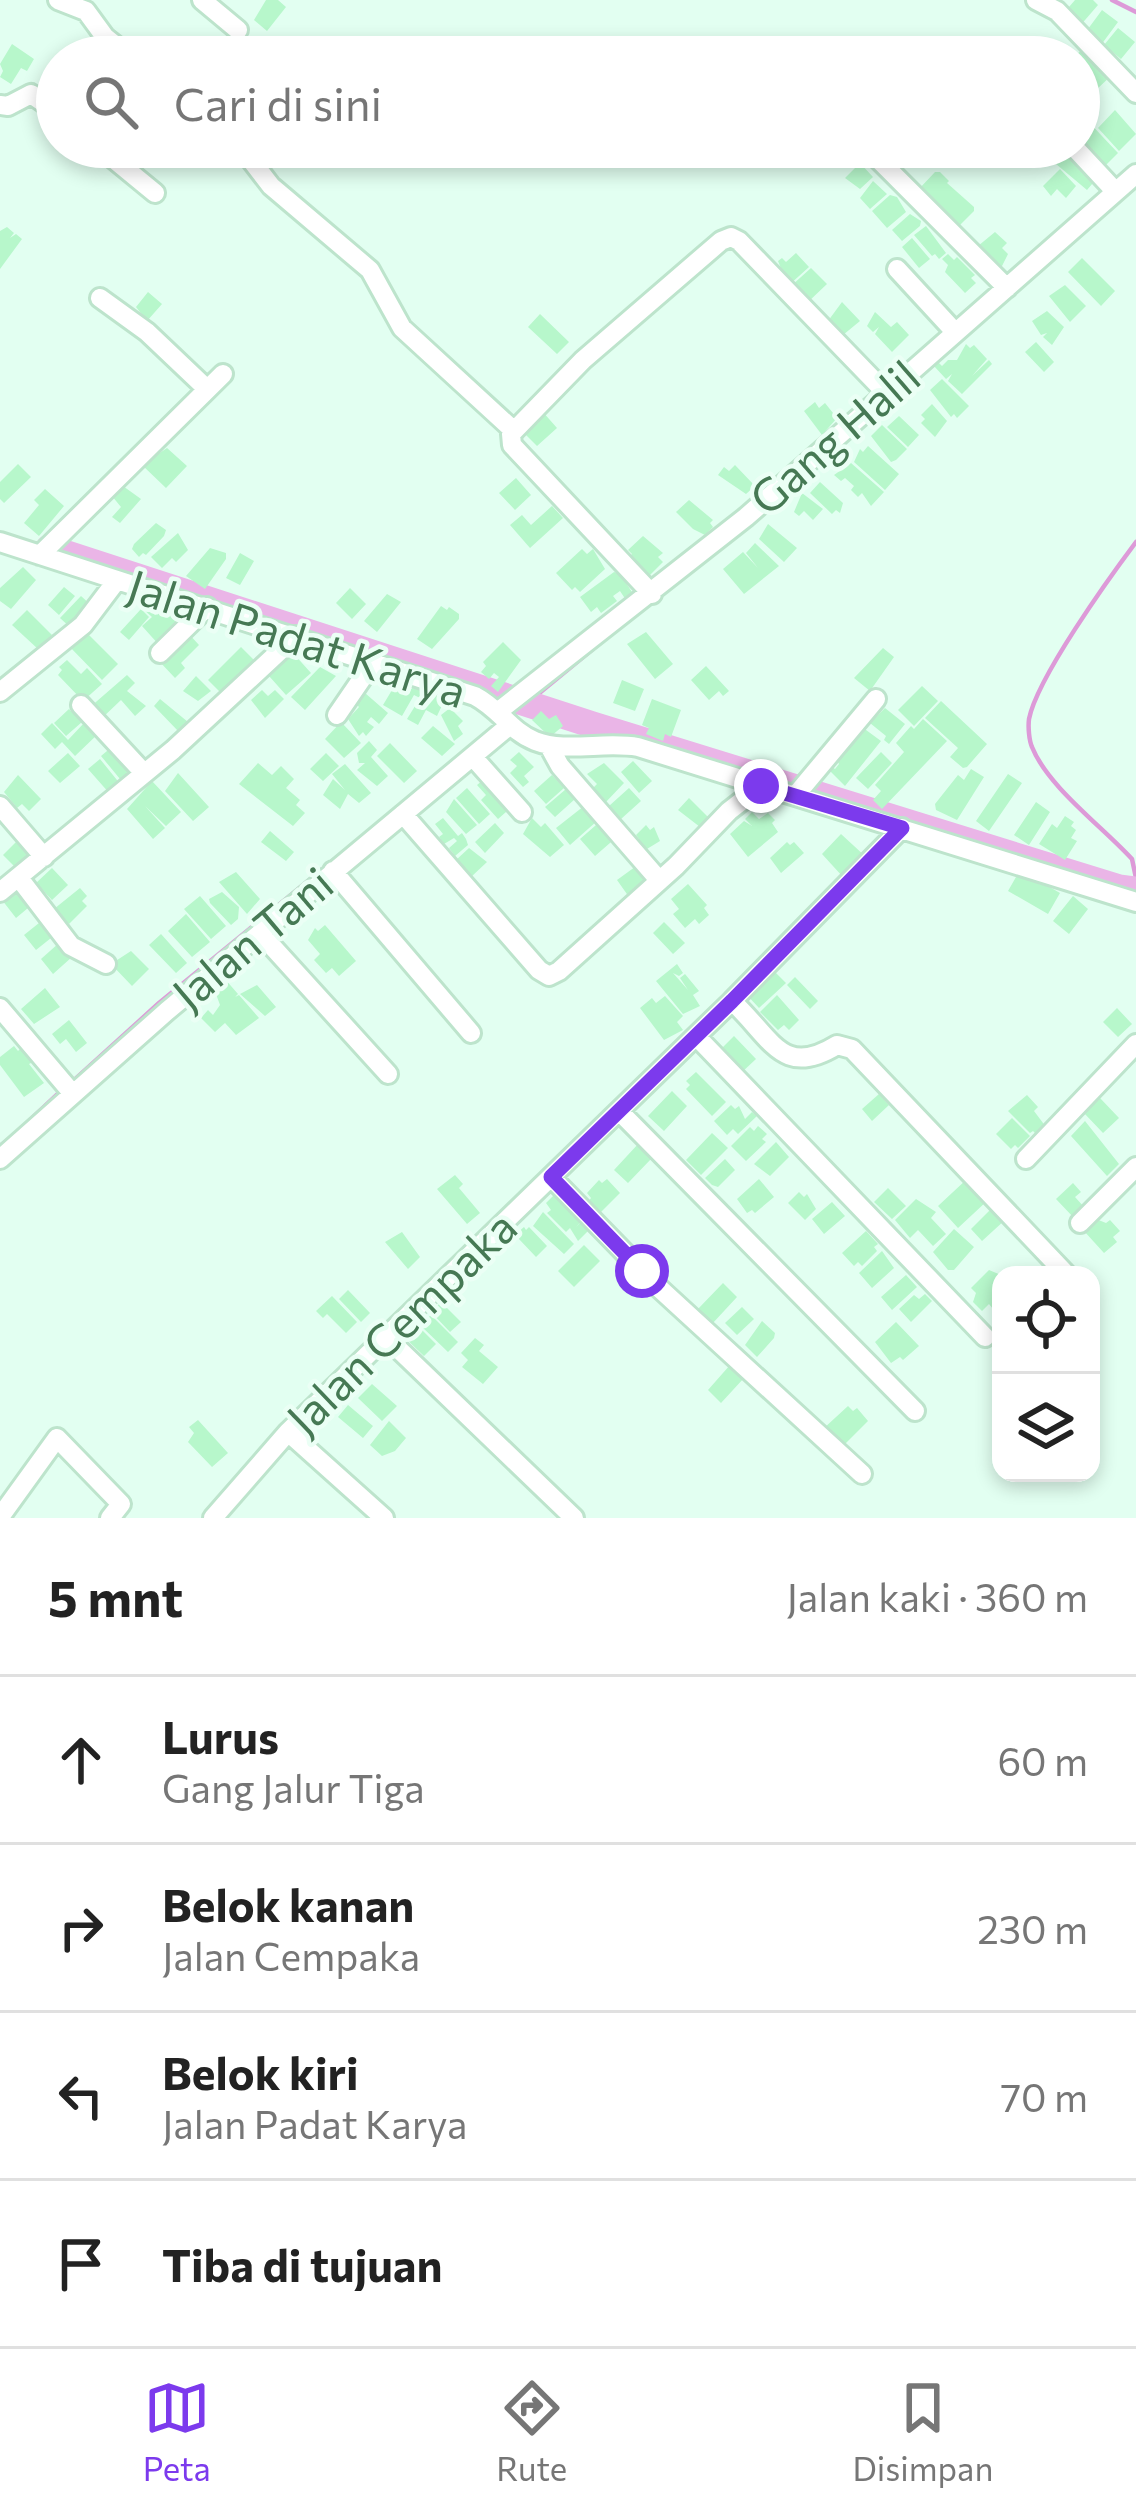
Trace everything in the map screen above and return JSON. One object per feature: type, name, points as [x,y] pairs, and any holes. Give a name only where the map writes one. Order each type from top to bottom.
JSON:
[{"type":"street","points":[[58,0],[90,15],[104,36]]},
{"type":"street","points":[[90,15],[105,0]]},
{"type":"street","points":[[202,0],[238,30]]},
{"type":"street","points":[[1036,0],[1057,11],[1081,36]]},
{"type":"street","points":[[1100,56],[1136,93]]},
{"type":"street","points":[[0,105],[8,106],[31,94],[36,97]]},
{"type":"street","points":[[124,168],[154,193]]},
{"type":"street","points":[[254,168],[370,270],[402,328],[512,429]]},
{"type":"street","points":[[887,168],[1007,288]]},
{"type":"street","points":[[1094,168],[1115,191]]},
{"type":"street","name":"Gang Halil","points":[[505,716],[524,692],[652,594],[1136,173]]},
{"type":"street","points":[[652,594],[512,445],[512,429],[583,360],[731,237],[886,393]]},
{"type":"street","points":[[897,268],[955,332]]},
{"type":"street","points":[[100,298],[147,332],[207,388]]},
{"type":"street","points":[[40,555],[223,374]]},
{"type":"street","name":"Jalan Padat Karya","points":[[0,542],[475,696],[549,746],[619,744],[1136,902]]},
{"type":"street","points":[[0,692],[83,625],[117,580]]},
{"type":"street","points":[[160,653],[207,607]]},
{"type":"street","points":[[0,892],[144,773],[296,636]]},
{"type":"street","points":[[337,716],[374,661]]},
{"type":"street","points":[[795,796],[876,699]]},
{"type":"street","points":[[81,705],[144,773]]},
{"type":"street","name":"Jalan Tani","points":[[0,1159],[67,1087],[473,757],[505,716]]},
{"type":"street","points":[[549,746],[560,766],[659,880]]},
{"type":"street","points":[[473,757],[523,812]]},
{"type":"street","points":[[403,814],[549,976],[761,786]]},
{"type":"street","points":[[0,806],[44,856]]},
{"type":"street","name":"Jalan Cempaka","points":[[213,1518],[289,1432],[620,1112],[902,828]]},
{"type":"street","points":[[332,871],[471,1033]]},
{"type":"street","points":[[19,878],[71,946],[106,964]]},
{"type":"street","points":[[260,933],[388,1074]]},
{"type":"street","points":[[732,1001],[781,1051],[797,1060],[807,1061],[837,1046],[852,1049],[1058,1266]]},
{"type":"street","points":[[0,1007],[67,1087]]},
{"type":"street","points":[[696,1036],[985,1337]]},
{"type":"street","points":[[1026,1159],[1136,1044]]},
{"type":"street","points":[[620,1112],[915,1412]]},
{"type":"street","points":[[1080,1223],[1136,1167]]},
{"type":"street","points":[[551,1177],[658,1287],[862,1474]]},
{"type":"street","points":[[387,1338],[574,1518]]},
{"type":"street","points":[[289,1432],[384,1518]]},
{"type":"street","points":[[0,1517],[57,1438],[122,1504],[110,1518]]},
{"type":"building","points":[[266,0],[278,0],[286,7],[267,31],[254,20]]},
{"type":"building","points":[[1075,0],[1093,0],[1098,5],[1079,27],[1063,14]]},
{"type":"building","points":[[1102,10],[1118,22],[1101,45],[1100,36],[1085,33]]},
{"type":"building","points":[[1118,28],[1135,42],[1121,59],[1104,45]]},
{"type":"building","points":[[12,44],[34,59],[11,84],[0,77],[0,64]]},
{"type":"building","points":[[1100,58],[1114,73],[1100,86]]},
{"type":"building","points":[[1115,110],[1136,134],[1119,151],[1100,126]]},
{"type":"building","points":[[1100,134],[1118,153],[1100,167]]},
{"type":"building","points":[[855,168],[865,168],[873,177],[860,189],[845,178]]},
{"type":"building","points":[[1061,168],[1087,168],[1098,177],[1087,190]]},
{"type":"building","points":[[1060,169],[1076,186],[1066,198],[1057,189],[1051,196],[1043,186]]},
{"type":"building","points":[[935,172],[974,207],[957,228],[918,190]]},
{"type":"building","points":[[873,181],[887,194],[870,209],[860,198]]},
{"type":"building","points":[[890,195],[897,197],[906,212],[887,228],[872,211]]},
{"type":"building","points":[[910,214],[921,221],[920,226],[902,241],[892,230]]},
{"type":"building","points":[[926,226],[946,253],[939,259],[914,235]]},
{"type":"building","points":[[7,227],[14,233],[10,238],[16,234],[22,239],[0,269],[0,231]]},
{"type":"building","points":[[995,232],[1007,243],[1002,248],[1008,254],[1001,268],[978,246]]},
{"type":"building","points":[[912,238],[930,259],[919,268],[902,247]]},
{"type":"building","points":[[796,253],[809,267],[788,286],[778,261],[786,262]]},
{"type":"building","points":[[948,254],[975,275],[971,278],[976,283],[965,293],[945,272],[948,265],[942,259]]},
{"type":"building","points":[[1082,258],[1115,291],[1101,306],[1068,272]]},
{"type":"building","points":[[811,268],[827,284],[807,303],[791,286]]},
{"type":"building","points":[[1065,285],[1086,306],[1070,322],[1049,296]]},
{"type":"building","points":[[148,292],[162,304],[147,321],[136,307]]},
{"type":"building","points":[[842,302],[860,321],[843,335],[828,321]]},
{"type":"building","points":[[1047,311],[1064,327],[1052,345],[1043,337],[1047,333],[1041,335],[1032,321]]},
{"type":"building","points":[[875,312],[891,327],[897,322],[909,335],[892,352],[875,334],[879,327],[873,332],[867,326]]},
{"type":"building","points":[[540,314],[569,342],[557,354],[528,327]]},
{"type":"building","points":[[1036,342],[1054,362],[1044,372],[1025,352]]},
{"type":"building","points":[[966,344],[974,345],[987,359],[972,376],[989,360],[992,364],[962,394],[948,381],[952,374],[946,379],[933,365],[957,360]]},
{"type":"building","points":[[942,379],[969,406],[957,418],[951,417],[930,390]]},
{"type":"building","points":[[815,402],[819,408],[825,403],[837,418],[822,435],[804,411]]},
{"type":"building","points":[[932,404],[947,421],[935,437],[921,423],[925,419],[921,415]]},
{"type":"building","points":[[542,411],[557,428],[537,446],[521,430]]},
{"type":"building","points":[[899,416],[919,435],[908,447],[887,427]]},
{"type":"building","points":[[882,425],[907,449],[891,462],[871,436]]},
{"type":"building","points":[[868,446],[899,474],[885,490],[854,462],[860,449],[863,452]]},
{"type":"building","points":[[167,448],[187,466],[166,488],[142,465]]},
{"type":"building","points":[[851,463],[884,492],[871,506],[862,493],[858,497],[851,490],[854,486],[845,478],[841,481],[834,475]]},
{"type":"building","points":[[18,464],[31,477],[4,503],[0,482]]},
{"type":"building","points":[[735,465],[755,486],[746,494],[718,475],[724,467],[729,471]]},
{"type":"building","points":[[516,478],[531,495],[515,510],[499,493]]},
{"type":"building","points":[[116,481],[141,499],[120,523],[112,517],[121,507],[107,490]]},
{"type":"building","points":[[820,482],[843,503],[840,513],[832,514],[810,493]]},
{"type":"building","points":[[45,489],[64,506],[39,536],[24,523]]},
{"type":"building","points":[[802,493],[823,509],[813,520],[804,511],[799,516],[794,512]]},
{"type":"building","points":[[689,500],[713,520],[705,535],[676,512]]},
{"type":"building","points":[[552,506],[563,518],[530,548],[510,525],[522,515],[531,525]]},
{"type":"building","points":[[156,523],[166,530],[164,536],[139,557],[132,549],[134,544]]},
{"type":"building","points":[[768,524],[797,548],[784,562],[759,539]]},
{"type":"building","points":[[178,533],[188,550],[162,568],[151,557]]},
{"type":"building","points":[[643,536],[663,553],[658,557],[663,562],[645,580],[628,550]]},
{"type":"building","points":[[755,543],[779,566],[744,594],[723,569],[743,552],[758,568],[746,553]]},
{"type":"building","points":[[210,548],[226,553],[226,559],[205,589],[186,576]]},
{"type":"building","points":[[582,549],[587,554],[593,549],[605,569],[580,592],[556,573]]},
{"type":"building","points":[[240,553],[254,561],[240,585],[226,578]]},
{"type":"building","points":[[23,567],[36,580],[11,609],[0,601],[0,588]]},
{"type":"building","points":[[614,572],[634,595],[626,600],[620,591],[613,596],[617,601],[601,613],[597,607],[591,612],[580,597]]},
{"type":"building","points":[[64,587],[75,596],[59,615],[48,605]]},
{"type":"building","points":[[350,588],[366,604],[352,619],[336,603]]},
{"type":"building","points":[[387,594],[401,602],[377,632],[364,621]]},
{"type":"building","points":[[81,596],[92,606],[72,629],[60,618]]},
{"type":"building","points":[[145,605],[155,615],[165,606],[183,626],[160,646],[142,626],[152,617],[142,608]]},
{"type":"building","points":[[441,606],[459,614],[459,619],[432,649],[417,639]]},
{"type":"building","points":[[141,609],[149,617],[129,640],[120,632]]},
{"type":"building","points":[[27,610],[52,635],[38,649],[12,625]]},
{"type":"building","points":[[646,632],[673,664],[655,679],[627,644]]},
{"type":"building","points":[[87,633],[118,664],[102,680],[68,645]]},
{"type":"building","points":[[188,633],[199,645],[181,663],[185,668],[175,678],[159,661]]},
{"type":"building","points":[[503,642],[521,660],[498,692],[491,686],[499,677],[494,673],[489,679],[481,672],[486,666],[483,662]]},
{"type":"building","points":[[241,647],[254,660],[244,678],[240,673],[221,693],[208,680]]},
{"type":"building","points":[[883,648],[894,657],[870,691],[854,678]]},
{"type":"building","points":[[293,653],[311,673],[286,695],[269,676]]},
{"type":"building","points":[[67,660],[81,674],[87,668],[102,684],[83,701],[58,675]]},
{"type":"building","points":[[706,666],[729,691],[723,696],[719,691],[709,700],[691,680]]},
{"type":"building","points":[[320,667],[336,676],[305,710],[291,697]]},
{"type":"building","points":[[127,675],[135,683],[127,691],[146,706],[135,716],[121,700],[100,720],[89,708]]},
{"type":"building","points":[[196,676],[211,691],[198,701],[183,691]]},
{"type":"building","points":[[622,680],[644,689],[635,711],[613,703]]},
{"type":"building","points":[[395,685],[409,693],[413,686],[446,697],[437,716],[426,710],[418,725],[407,719],[420,698],[414,695],[402,716],[383,705]]},
{"type":"building","points":[[922,686],[938,701],[914,726],[898,710]]},
{"type":"building","points":[[262,690],[268,696],[275,690],[284,699],[265,718],[251,700]]},
{"type":"building","points":[[365,693],[388,713],[379,724],[371,717],[367,722],[374,727],[366,736],[363,732],[359,736],[348,719]]},
{"type":"building","points":[[160,699],[188,722],[179,732],[154,706]]},
{"type":"building","points":[[652,699],[681,710],[671,737],[665,734],[663,741],[646,734],[649,728],[642,725]]},
{"type":"building","points":[[941,701],[987,744],[967,767],[950,757],[958,748],[925,718]]},
{"type":"building","points":[[450,708],[463,721],[458,726],[463,734],[454,741],[441,715]]},
{"type":"building","points":[[885,708],[905,724],[889,744],[870,723]]},
{"type":"building","points":[[69,709],[82,722],[66,736],[54,723]]},
{"type":"building","points":[[541,711],[549,719],[556,715],[563,726],[550,737],[532,720]]},
{"type":"building","points":[[923,719],[947,741],[882,809],[873,800],[881,791],[875,785],[904,752],[896,743]]},
{"type":"building","points":[[341,722],[361,743],[344,758],[325,739]]},
{"type":"building","points":[[52,723],[68,740],[84,723],[100,732],[75,756],[62,742],[55,749],[41,734]]},
{"type":"building","points":[[433,726],[455,744],[442,756],[421,738]]},
{"type":"building","points":[[862,727],[881,741],[845,786],[828,769],[839,764],[832,752],[839,757]]},
{"type":"building","points":[[369,741],[377,750],[371,757],[388,776],[377,786],[357,770],[365,763],[359,763],[357,753]]},
{"type":"building","points":[[390,743],[417,771],[404,783],[377,756]]},
{"type":"building","points":[[113,746],[133,769],[120,779],[101,756]]},
{"type":"building","points":[[519,752],[534,767],[524,776],[529,782],[523,787],[510,773],[517,766],[510,760]]},
{"type":"building","points":[[881,752],[892,763],[868,789],[856,778]]},
{"type":"building","points":[[68,753],[80,766],[60,783],[48,771]]},
{"type":"building","points":[[326,753],[339,766],[323,781],[310,769]]},
{"type":"building","points":[[100,759],[121,785],[110,794],[88,769]]},
{"type":"building","points":[[633,761],[652,781],[639,793],[621,772]]},
{"type":"building","points":[[258,763],[272,775],[281,766],[294,779],[286,788],[300,800],[296,805],[305,813],[293,826],[239,784]]},
{"type":"building","points":[[604,763],[624,783],[605,803],[592,789],[597,784],[587,774]]},
{"type":"building","points":[[345,764],[371,793],[359,803],[348,794],[340,809],[323,795],[333,779],[345,790],[332,774]]},
{"type":"building","points":[[971,769],[984,777],[957,820],[936,810],[935,804],[958,775],[964,780]]},
{"type":"building","points":[[178,773],[209,807],[193,821],[165,791]]},
{"type":"building","points":[[1008,774],[1022,783],[989,831],[976,821]]},
{"type":"building","points":[[18,775],[41,799],[29,811],[22,804],[17,808],[4,792]]},
{"type":"building","points":[[552,775],[564,788],[546,804],[534,791]]},
{"type":"building","points":[[488,776],[513,806],[498,819],[481,800],[486,795],[477,785]]},
{"type":"building","points":[[152,781],[181,812],[166,826],[145,806],[165,828],[153,839],[127,809]]},
{"type":"building","points":[[467,788],[490,814],[479,824],[456,798]]},
{"type":"building","points":[[629,788],[641,801],[621,819],[609,806]]},
{"type":"building","points":[[566,789],[575,799],[555,817],[545,807]]},
{"type":"building","points":[[689,798],[709,818],[700,827],[678,810]]},
{"type":"building","points":[[454,799],[477,825],[466,834],[446,812]]},
{"type":"building","points":[[1036,802],[1050,812],[1029,845],[1014,835]]},
{"type":"building","points":[[584,806],[597,821],[570,845],[556,828]]},
{"type":"building","points":[[752,812],[759,819],[768,813],[778,832],[748,857],[730,834],[744,821],[752,826],[745,819]]},
{"type":"building","points":[[1065,816],[1074,822],[1071,838],[1077,841],[1065,860],[1039,844],[1052,824],[1057,828]]},
{"type":"building","points":[[443,818],[458,836],[462,833],[468,845],[455,856],[449,848],[457,841],[444,844],[439,837],[443,834],[435,824]]},
{"type":"building","points":[[532,818],[541,827],[545,823],[564,845],[550,857],[523,834]]},
{"type":"building","points":[[603,819],[618,836],[595,856],[580,839]]},
{"type":"building","points":[[495,823],[504,833],[485,853],[475,842]]},
{"type":"building","points":[[646,825],[650,830],[654,827],[660,841],[642,852],[634,843]]},
{"type":"building","points":[[270,831],[294,852],[286,861],[261,842]]},
{"type":"building","points":[[841,834],[866,857],[843,877],[822,854]]},
{"type":"building","points":[[19,839],[32,856],[18,870],[3,855]]},
{"type":"building","points":[[787,842],[794,842],[804,853],[781,873],[770,858]]},
{"type":"building","points":[[469,848],[487,862],[471,877],[456,860]]},
{"type":"building","points":[[639,864],[650,878],[629,897],[617,880]]},
{"type":"building","points":[[52,868],[68,885],[52,900],[36,883]]},
{"type":"building","points":[[1020,870],[1060,893],[1048,914],[1008,891]]},
{"type":"building","points":[[236,872],[260,899],[247,914],[219,882]]},
{"type":"building","points":[[688,884],[707,905],[709,915],[685,928],[673,914],[679,909],[671,899]]},
{"type":"building","points":[[20,886],[34,903],[16,918],[2,900]]},
{"type":"building","points":[[80,888],[87,896],[82,901],[87,906],[69,924],[54,909]]},
{"type":"building","points":[[222,892],[239,907],[238,919],[231,925],[210,903],[209,899]]},
{"type":"building","points":[[200,896],[226,926],[211,939],[184,909]]},
{"type":"building","points":[[1073,896],[1088,909],[1069,934],[1053,921]]},
{"type":"building","points":[[186,914],[210,942],[192,957],[168,931]]},
{"type":"building","points":[[44,919],[56,934],[36,950],[24,935]]},
{"type":"building","points":[[664,922],[685,943],[673,954],[653,933]]},
{"type":"building","points":[[325,925],[356,961],[339,976],[332,968],[326,973],[314,960],[320,954],[308,940],[315,928],[318,931]]},
{"type":"building","points":[[161,934],[187,963],[176,973],[149,945]]},
{"type":"building","points":[[59,943],[72,957],[53,974],[41,959]]},
{"type":"building","points":[[131,951],[149,969],[132,986],[111,964]]},
{"type":"building","points":[[677,964],[683,973],[673,973],[688,990],[680,978],[685,974],[699,991],[693,995],[700,1006],[683,1014],[656,981]]},
{"type":"building","points":[[772,969],[786,983],[759,1008],[746,994]]},
{"type":"building","points":[[795,977],[818,1001],[810,1009],[787,985]]},
{"type":"building","points":[[224,978],[238,994],[235,997],[239,995],[259,1018],[236,1035],[225,1023],[215,1032],[201,1018],[208,1010],[213,1015],[220,1005],[216,994],[222,989],[217,984]]},
{"type":"building","points":[[257,985],[276,1007],[265,1016],[240,994]]},
{"type":"building","points":[[45,988],[60,1007],[34,1024],[21,1009]]},
{"type":"building","points":[[777,995],[799,1020],[789,1030],[784,1025],[778,1030],[760,1012]]},
{"type":"building","points":[[665,996],[683,1016],[677,1022],[683,1030],[664,1040],[640,1008],[652,998],[656,1003]]},
{"type":"building","points":[[1117,1008],[1132,1024],[1118,1037],[1103,1022]]},
{"type":"building","points":[[69,1020],[87,1043],[76,1052],[66,1039],[60,1044],[52,1034]]},
{"type":"building","points":[[734,1036],[756,1059],[740,1074],[719,1051]]},
{"type":"building","points":[[14,1046],[18,1051],[22,1047],[44,1083],[24,1097],[0,1065],[0,1057]]},
{"type":"building","points":[[696,1072],[726,1102],[712,1116],[686,1089],[690,1085],[686,1081]]},
{"type":"building","points":[[672,1091],[687,1106],[664,1131],[648,1116]]},
{"type":"building","points":[[879,1094],[889,1105],[872,1121],[862,1109]]},
{"type":"building","points":[[1027,1095],[1046,1127],[1038,1136],[1008,1111]]},
{"type":"building","points":[[1095,1098],[1119,1118],[1103,1133],[1084,1113]]},
{"type":"building","points":[[731,1105],[739,1106],[745,1119],[752,1112],[757,1116],[738,1134],[733,1129],[727,1135],[714,1121]]},
{"type":"building","points":[[1012,1118],[1030,1136],[1011,1149],[996,1134]]},
{"type":"building","points":[[1085,1121],[1119,1164],[1107,1176],[1071,1136]]},
{"type":"building","points":[[758,1126],[767,1134],[762,1139],[766,1142],[746,1161],[731,1146],[750,1127],[754,1131]]},
{"type":"building","points":[[712,1133],[728,1148],[701,1175],[686,1160]]},
{"type":"building","points":[[776,1142],[789,1157],[770,1176],[754,1164]]},
{"type":"building","points":[[639,1143],[651,1159],[628,1183],[614,1170]]},
{"type":"building","points":[[725,1159],[735,1170],[718,1187],[712,1185],[705,1178]]},
{"type":"building","points":[[455,1175],[463,1184],[459,1188],[480,1213],[467,1224],[437,1189]]},
{"type":"building","points":[[607,1179],[620,1193],[600,1213],[588,1202],[587,1193],[599,1180]]},
{"type":"building","points":[[759,1179],[774,1197],[755,1213],[747,1213],[737,1199]]},
{"type":"building","points":[[967,1179],[987,1201],[958,1228],[938,1206]]},
{"type":"building","points":[[1073,1183],[1081,1192],[1075,1197],[1085,1208],[1074,1218],[1056,1199]]},
{"type":"building","points":[[888,1188],[906,1206],[892,1219],[874,1202]]},
{"type":"building","points":[[799,1192],[804,1197],[807,1194],[816,1209],[805,1220],[788,1203]]},
{"type":"building","points":[[561,1194],[585,1217],[576,1227],[585,1218],[593,1226],[578,1241],[570,1228],[566,1232],[547,1213],[551,1210],[546,1203]]},
{"type":"building","points":[[916,1199],[936,1212],[931,1218],[946,1234],[933,1246],[918,1230],[910,1238],[895,1220]]},
{"type":"building","points":[[832,1202],[845,1216],[824,1234],[812,1219]]},
{"type":"building","points":[[993,1207],[1005,1220],[982,1241],[971,1229]]},
{"type":"building","points":[[543,1212],[574,1244],[564,1254],[533,1226]]},
{"type":"building","points":[[1096,1219],[1110,1220],[1120,1231],[1113,1237],[1117,1242],[1104,1253],[1084,1231]]},
{"type":"building","points":[[524,1227],[547,1246],[536,1257],[516,1234]]},
{"type":"building","points":[[954,1229],[974,1247],[954,1270],[948,1270],[933,1252]]},
{"type":"building","points":[[866,1231],[878,1244],[877,1251],[862,1266],[858,1262],[854,1266],[842,1253]]},
{"type":"building","points":[[402,1232],[420,1257],[408,1269],[385,1242]]},
{"type":"building","points":[[584,1245],[600,1261],[574,1287],[558,1271]]},
{"type":"building","points":[[882,1251],[894,1268],[872,1288],[859,1273]]},
{"type":"building","points":[[992,1271],[992,1308],[989,1304],[982,1311],[973,1302],[976,1293],[971,1288]]},
{"type":"building","points":[[906,1275],[917,1287],[892,1310],[881,1297]]},
{"type":"building","points":[[723,1283],[737,1297],[712,1324],[697,1310]]},
{"type":"building","points":[[348,1290],[370,1313],[361,1322],[339,1299]]},
{"type":"building","points":[[925,1294],[932,1301],[911,1322],[899,1309],[914,1295],[919,1299]]},
{"type":"building","points":[[332,1296],[357,1322],[346,1333],[327,1314],[323,1318],[316,1311]]},
{"type":"building","points":[[441,1302],[461,1322],[450,1332],[431,1312]]},
{"type":"building","points":[[742,1307],[754,1319],[737,1335],[725,1323]]},
{"type":"building","points":[[431,1315],[458,1342],[448,1352],[420,1325]]},
{"type":"building","points":[[762,1321],[775,1333],[757,1357],[745,1345]]},
{"type":"building","points":[[414,1322],[436,1344],[424,1356],[402,1335]]},
{"type":"building","points":[[896,1322],[919,1346],[903,1360],[900,1357],[891,1363],[875,1342]]},
{"type":"building","points":[[475,1338],[484,1345],[479,1351],[498,1367],[483,1384],[462,1367],[468,1360],[461,1353]]},
{"type":"building","points":[[730,1365],[744,1378],[721,1403],[708,1390]]},
{"type":"building","points":[[372,1384],[397,1406],[382,1421],[358,1398]]},
{"type":"building","points":[[348,1405],[373,1426],[363,1438],[338,1417]]},
{"type":"building","points":[[848,1406],[853,1411],[857,1408],[868,1421],[841,1448],[823,1429]]},
{"type":"building","points":[[198,1420],[228,1453],[212,1467],[188,1442],[194,1433],[189,1427]]},
{"type":"building","points":[[389,1421],[406,1438],[395,1451],[382,1456],[370,1445]]},
{"type":"waterway","points":[[1112,0],[1136,12]]},
{"type":"waterway","points":[[1136,542],[1059,654],[1029,719],[1031,744],[1040,762],[1063,792],[1132,859],[1136,878]]},
{"type":"waterway","points":[[49,548],[593,725],[1136,890]]},
{"type":"waterway","points":[[509,718],[616,630]]},
{"type":"waterway","points":[[71,1083],[159,1003],[374,827]]},
{"type":"waterway","points":[[27,1123],[62,1090]]},
{"type":"waterway","points":[[0,1146],[19,1131]]},
{"type":"route","points":[[642,1271],[551,1177],[902,828],[761,786]]}]
